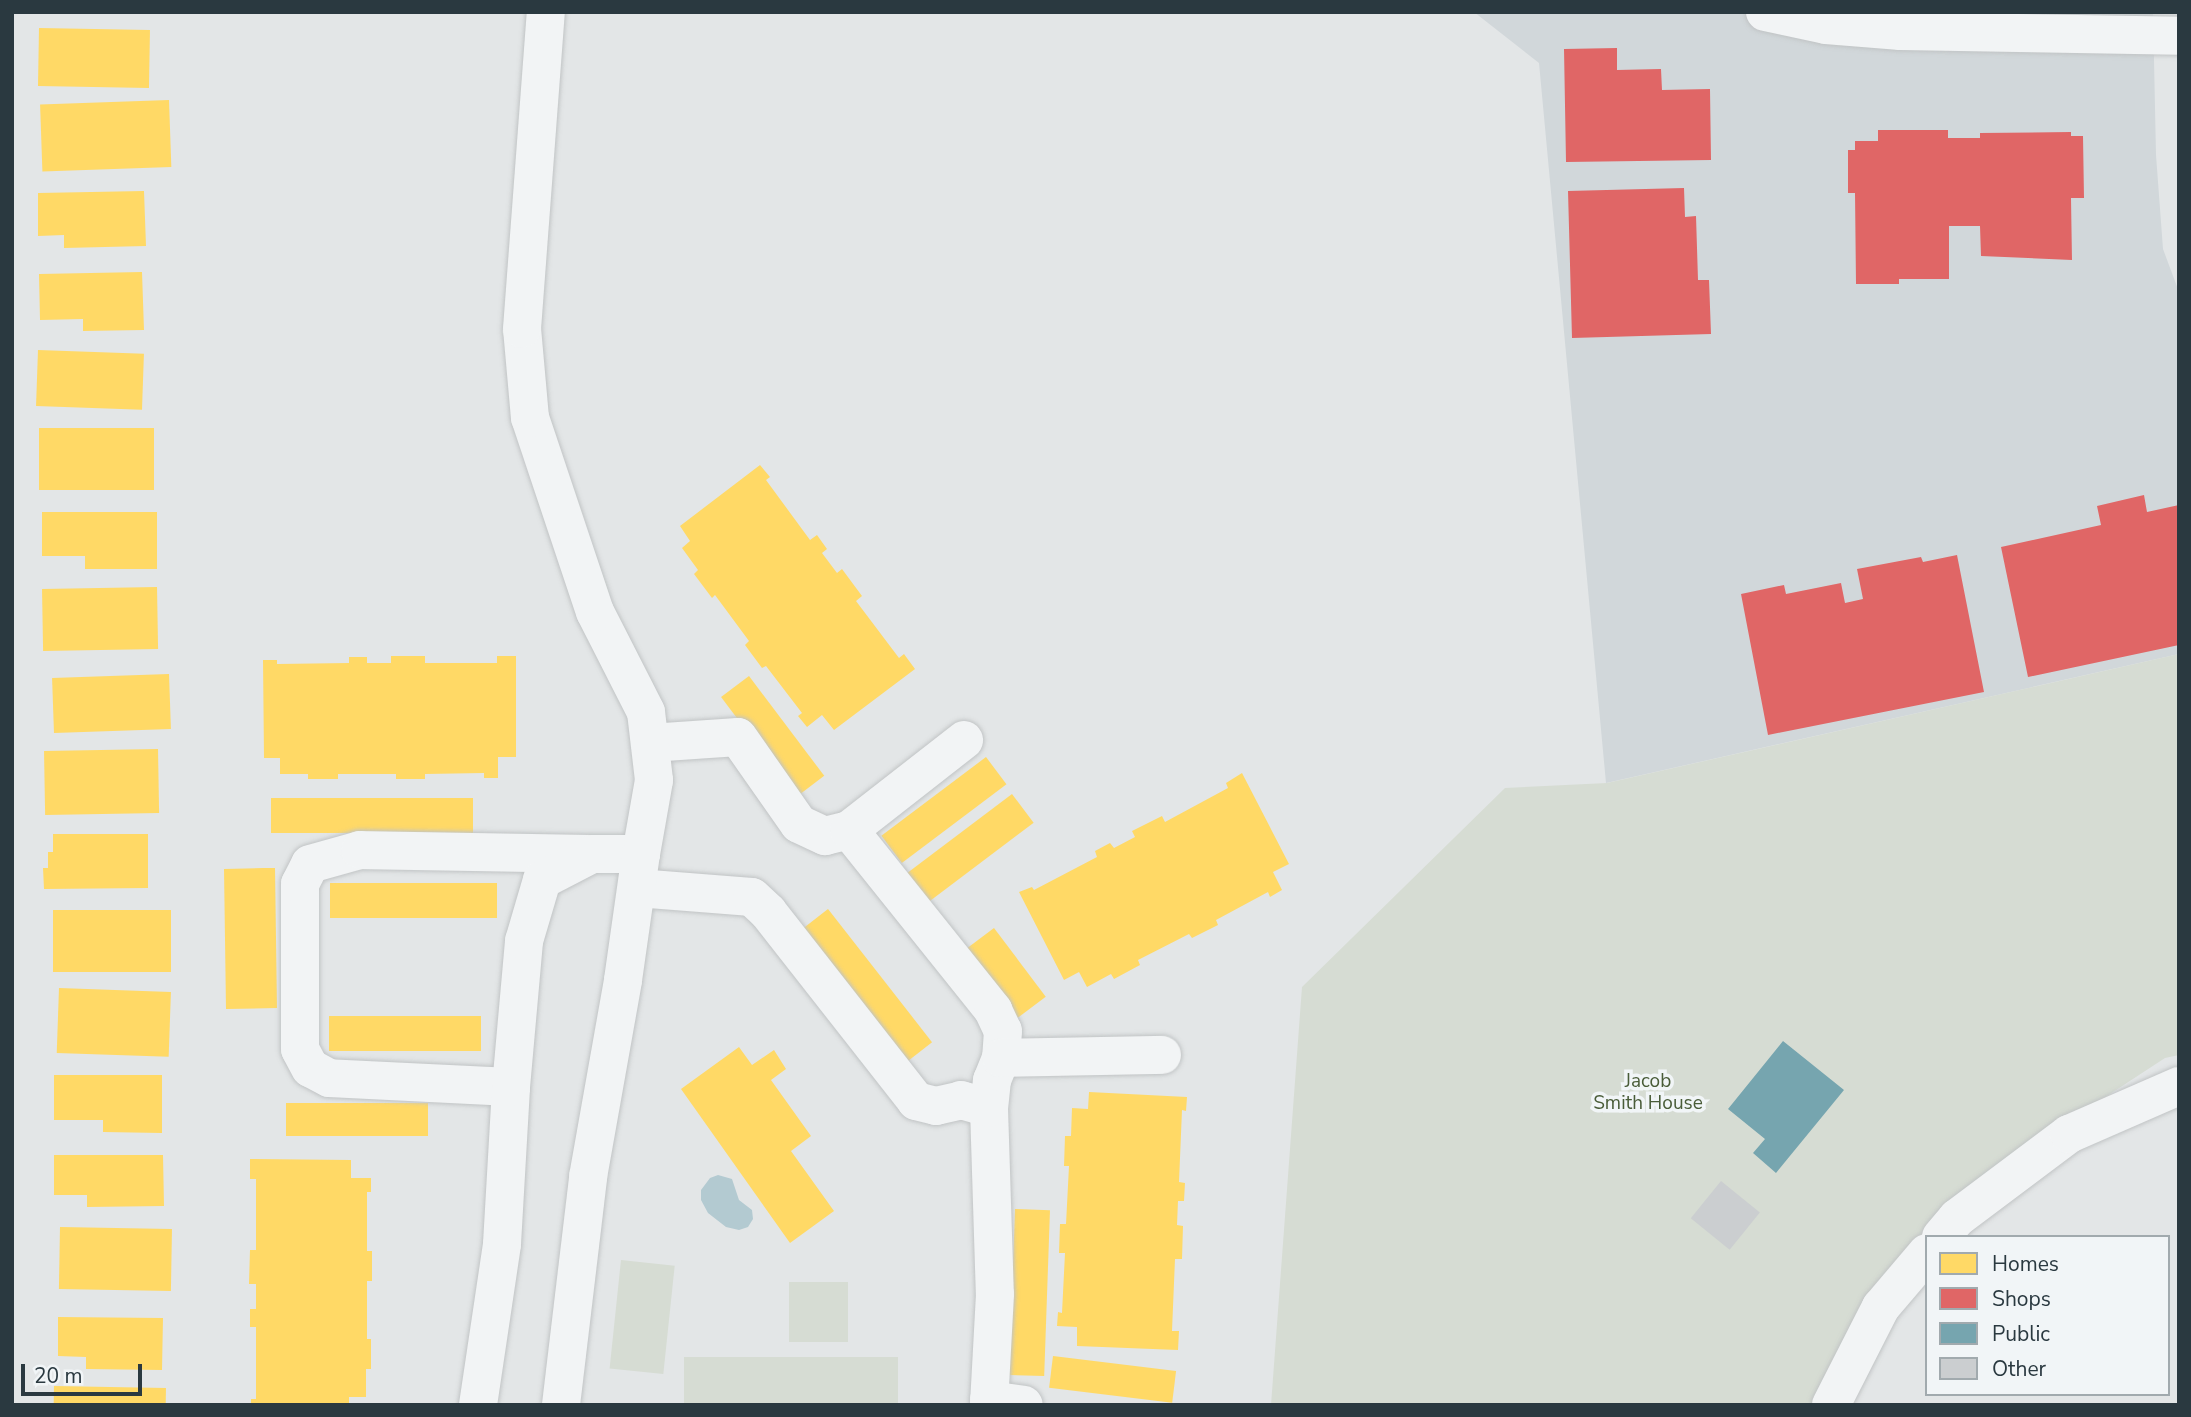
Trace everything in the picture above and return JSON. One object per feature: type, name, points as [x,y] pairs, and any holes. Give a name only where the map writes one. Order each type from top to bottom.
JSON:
[{"type":"street","points":[[546,12],[522,329],[530,418],[595,612],[646,712],[654,780],[588,1177],[561,1405]]},
{"type":"street","points":[[1765,12],[1826,25],[1901,30],[2179,36]]},
{"type":"street","points":[[650,743],[738,737],[799,824],[825,836],[849,830],[964,740]]},
{"type":"street","points":[[849,830],[993,1010],[1003,1031],[1001,1058],[992,1080],[989,1108],[1000,1403]]},
{"type":"street","points":[[511,1087],[329,1078],[310,1068],[300,1049],[300,884],[310,864],[360,850],[592,854],[639,871],[752,897],[768,912],[916,1101],[936,1106],[961,1100],[989,1108]]},
{"type":"street","points":[[478,1405],[502,1244],[511,1087],[524,941],[542,880],[592,854]]},
{"type":"street","points":[[1001,1058],[1162,1055]]},
{"type":"street","points":[[1943,1235],[1957,1218],[2069,1134],[2179,1086]]},
{"type":"street","points":[[1831,1405],[1881,1307],[1925,1255]]},
{"type":"shaded area","points":[[1474,12],[2153,12],[2156,155],[2163,249],[2179,292],[2179,654],[1606,783],[1539,63]]},
{"type":"green space","name":"Jacob Smith House","points":[[2179,654],[2179,1055],[2165,1058],[2038,1141],[1957,1218],[1946,1235],[1925,1235],[1925,1265],[1831,1405],[1271,1405],[1302,987],[1505,788],[1607,783]]},
{"type":"green space","points":[[621,1260],[675,1266],[663,1374],[610,1368]]},
{"type":"green space","points":[[789,1282],[848,1282],[848,1342],[789,1342]]},
{"type":"green space","points":[[684,1357],[898,1357],[898,1405],[684,1405]]},
{"type":"water","points":[[718,1175],[732,1179],[739,1200],[752,1210],[753,1219],[748,1227],[739,1230],[726,1227],[708,1213],[701,1200],[701,1190],[710,1178]]},
{"type":"building: Homes","points":[[39,28],[150,30],[149,88],[38,86]]},
{"type":"building: Homes","points":[[169,100],[171,167],[42,171],[40,105]]},
{"type":"building: Homes","points":[[144,191],[146,246],[64,248],[64,235],[38,236],[38,193]]},
{"type":"building: Homes","points":[[142,272],[144,330],[83,331],[83,319],[40,320],[39,274]]},
{"type":"building: Homes","points":[[38,350],[144,354],[142,410],[36,406]]},
{"type":"building: Homes","points":[[39,428],[154,428],[154,490],[39,490]]},
{"type":"building: Homes","points":[[760,465],[770,477],[766,480],[810,540],[817,535],[827,549],[822,553],[837,573],[842,569],[862,596],[856,601],[899,658],[904,654],[915,669],[834,730],[822,715],[807,727],[798,716],[802,713],[766,666],[762,668],[745,645],[749,641],[715,595],[712,598],[694,574],[698,570],[682,548],[690,541],[680,526]]},
{"type":"building: Homes","points":[[42,512],[157,512],[157,569],[85,569],[85,556],[42,556]]},
{"type":"building: Homes","points":[[157,587],[158,649],[43,651],[42,589]]},
{"type":"building: Homes","points":[[391,656],[425,656],[425,663],[497,663],[497,656],[516,656],[516,757],[498,757],[498,778],[484,778],[484,773],[425,774],[425,779],[396,779],[396,774],[338,774],[338,779],[308,779],[308,774],[280,774],[280,758],[264,758],[263,660],[277,660],[277,664],[349,663],[349,657],[367,657],[367,663],[391,663]]},
{"type":"building: Homes","points":[[169,674],[171,729],[54,733],[52,678]]},
{"type":"building: Homes","points":[[749,676],[824,776],[796,797],[721,697]]},
{"type":"building: Homes","points":[[158,749],[159,813],[45,815],[44,751]]},
{"type":"building: Homes","points":[[986,757],[1006,784],[902,863],[881,836]]},
{"type":"building: Homes","points":[[1242,773],[1289,864],[1273,872],[1282,890],[1270,897],[1268,892],[1216,920],[1218,925],[1192,938],[1189,934],[1138,960],[1140,965],[1114,979],[1111,974],[1087,987],[1079,972],[1064,980],[1019,892],[1032,887],[1034,890],[1097,857],[1095,851],[1110,843],[1114,848],[1135,837],[1132,831],[1162,816],[1165,822],[1228,788],[1226,783]]},
{"type":"building: Homes","points":[[1012,794],[1034,823],[928,902],[907,873]]},
{"type":"building: Homes","points":[[271,798],[473,798],[473,833],[271,833]]},
{"type":"building: Homes","points":[[53,834],[148,834],[148,888],[44,889],[43,868],[48,868],[48,852],[53,852]]},
{"type":"building: Homes","points":[[275,868],[277,1008],[226,1009],[224,869]]},
{"type":"building: Homes","points":[[330,883],[497,883],[497,918],[330,918]]},
{"type":"building: Homes","points":[[828,909],[932,1042],[904,1064],[800,931]]},
{"type":"building: Homes","points":[[53,910],[171,910],[171,972],[53,972]]},
{"type":"building: Homes","points":[[994,928],[1046,997],[1018,1018],[966,949]]},
{"type":"building: Homes","points":[[59,988],[171,992],[169,1057],[57,1053]]},
{"type":"building: Homes","points":[[329,1016],[481,1016],[481,1051],[329,1051]]},
{"type":"building: Homes","points":[[739,1047],[752,1065],[774,1050],[786,1069],[771,1080],[811,1136],[791,1151],[834,1211],[790,1243],[681,1089]]},
{"type":"building: Homes","points":[[54,1075],[162,1075],[162,1133],[103,1132],[103,1120],[54,1120]]},
{"type":"building: Homes","points":[[1089,1092],[1187,1097],[1186,1111],[1182,1110],[1179,1182],[1185,1183],[1184,1201],[1178,1201],[1177,1225],[1183,1226],[1182,1259],[1175,1259],[1172,1331],[1179,1331],[1178,1350],[1077,1346],[1077,1327],[1057,1326],[1058,1312],[1062,1313],[1065,1253],[1059,1253],[1060,1224],[1066,1224],[1069,1166],[1064,1166],[1065,1136],[1071,1136],[1072,1108],[1088,1109]]},
{"type":"building: Homes","points":[[286,1103],[428,1103],[428,1136],[286,1136]]},
{"type":"building: Homes","points":[[54,1155],[163,1155],[164,1206],[87,1207],[87,1195],[54,1195]]},
{"type":"building: Homes","points":[[250,1159],[351,1160],[351,1178],[371,1178],[371,1192],[367,1192],[367,1251],[372,1251],[372,1281],[367,1281],[367,1339],[371,1339],[371,1369],[366,1369],[366,1397],[349,1397],[349,1405],[251,1405],[251,1399],[256,1399],[256,1327],[250,1327],[250,1309],[256,1309],[256,1284],[249,1284],[250,1250],[256,1250],[256,1179],[250,1179]]},
{"type":"building: Homes","points":[[1015,1209],[1050,1210],[1044,1376],[1009,1375]]},
{"type":"building: Homes","points":[[60,1227],[172,1229],[171,1291],[59,1289]]},
{"type":"building: Homes","points":[[58,1317],[163,1318],[162,1370],[86,1369],[86,1357],[58,1356]]},
{"type":"building: Homes","points":[[1053,1356],[1176,1371],[1172,1403],[1049,1388]]},
{"type":"building: Homes","points":[[54,1386],[166,1388],[166,1405],[54,1405]]},
{"type":"building: Shops","points":[[1617,48],[1617,70],[1661,69],[1662,90],[1710,89],[1711,160],[1566,162],[1564,49]]},
{"type":"building: Shops","points":[[1878,130],[1948,130],[1948,138],[1980,138],[1980,133],[2071,132],[2071,136],[2083,136],[2084,198],[2071,198],[2072,260],[1981,256],[1980,226],[1949,226],[1949,279],[1899,279],[1899,284],[1856,284],[1855,193],[1848,193],[1848,150],[1855,150],[1855,141],[1878,141]]},
{"type":"building: Shops","points":[[1684,188],[1685,217],[1696,216],[1698,280],[1709,280],[1711,334],[1572,338],[1568,191]]},
{"type":"building: Shops","points":[[2144,495],[2147,512],[2179,505],[2179,645],[2028,677],[2001,547],[2101,525],[2097,506]]},
{"type":"building: Shops","points":[[1957,555],[1984,692],[1768,735],[1741,594],[1784,585],[1786,594],[1841,583],[1845,603],[1863,599],[1857,569],[1921,557],[1923,562]]},
{"type":"building: Public","name":"Jacob Smith House","points":[[1783,1041],[1844,1090],[1776,1173],[1753,1153],[1765,1139],[1728,1109]]},
{"type":"building: Other","points":[[1721,1181],[1760,1212],[1730,1250],[1691,1218]]}]
